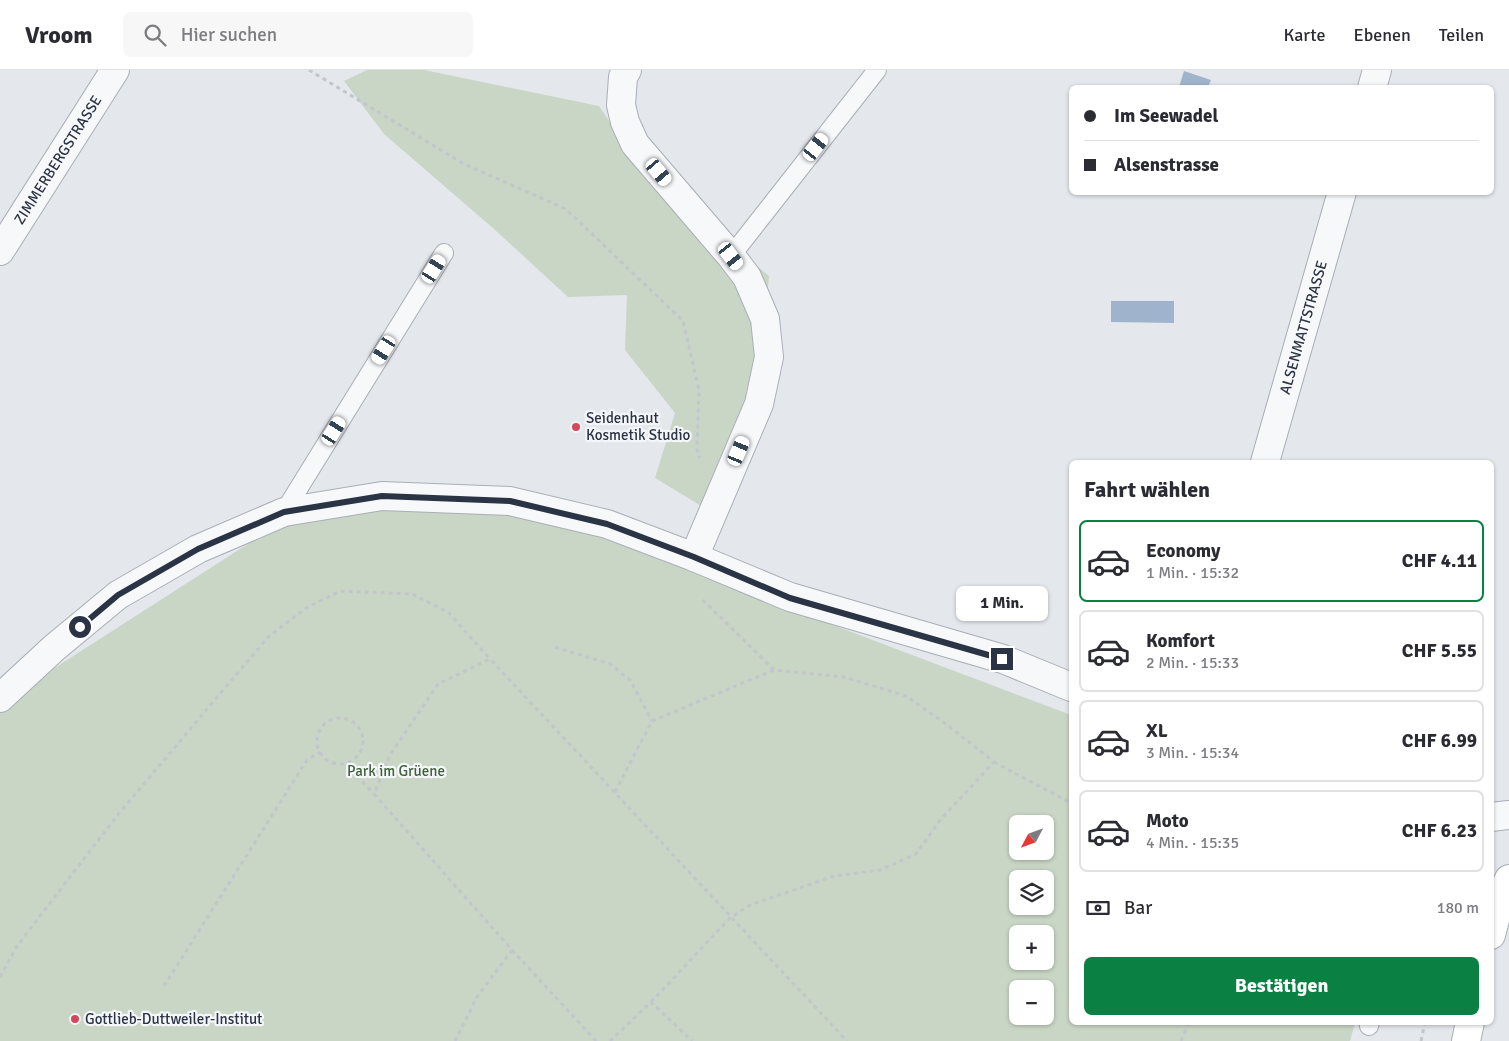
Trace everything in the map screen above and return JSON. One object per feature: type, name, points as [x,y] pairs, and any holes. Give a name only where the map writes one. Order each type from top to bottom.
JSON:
[{"type":"main road","points":[[1494,923],[1502,892],[1509,879]]},
{"type":"main road","points":[[1466,1041],[1469,1025]]},
{"type":"street","name":"ZIMMERBERGSTRASSE","points":[[0,251],[115,70]]},
{"type":"street","points":[[627,70],[623,77],[620,105],[635,144],[747,277],[765,319],[769,357],[759,404],[694,557]]},
{"type":"street","points":[[1373,85],[1377,70]]},
{"type":"street","name":"ALSENMATTSTRASSE","points":[[1266,460],[1341,195]]},
{"type":"street","points":[[0,698],[54,648],[118,595],[198,549],[284,512],[382,496],[510,501],[607,524],[694,557],[790,598],[1002,659],[1069,686]]},
{"type":"street","points":[[1494,817],[1509,815]]},
{"type":"lane","points":[[731,256],[877,70]]},
{"type":"lane","points":[[284,512],[444,253]]},
{"type":"path","points":[[309,70],[464,164],[566,209],[683,322],[699,390],[697,449],[704,467],[725,482]]},
{"type":"path","points":[[0,977],[17,946],[116,817],[268,637],[306,608],[340,591],[412,594],[448,612],[730,918],[847,1041]]},
{"type":"path","points":[[699,595],[774,670]]},
{"type":"path","points":[[555,647],[610,664],[630,680],[652,720]]},
{"type":"path","points":[[374,794],[390,755],[438,684],[490,659]]},
{"type":"path","points":[[615,792],[652,720],[774,670],[844,677],[906,696],[946,724],[994,762],[1069,802]]},
{"type":"path","points":[[347,719],[360,727],[364,742],[359,756],[346,764],[331,763],[320,752],[317,744],[320,729],[325,723],[332,720],[347,719]]},
{"type":"path","points":[[164,986],[307,760],[320,752]]},
{"type":"path","points":[[610,1041],[651,1002],[730,918],[750,906],[834,876],[880,870],[916,854],[941,819],[994,762]]},
{"type":"path","points":[[346,764],[596,1041]]},
{"type":"path","points":[[455,1041],[477,997],[512,950]]},
{"type":"path","points":[[651,1002],[692,1041]]},
{"type":"path","points":[[1181,1041],[1188,1025]]},
{"type":"path","points":[[1421,1041],[1424,1025]]},
{"type":"green space","points":[[367,70],[424,70],[599,106],[643,171],[769,276],[761,364],[703,507],[655,478],[675,413],[625,350],[627,295],[568,297],[494,229],[384,134],[344,81]]},
{"type":"green space","name":"Park im Grüene","points":[[318,499],[507,502],[1069,714],[1069,1025],[1354,1025],[1350,1041],[0,1041],[0,703]]},
{"type":"water","points":[[1184,71],[1211,80],[1209,85],[1180,85]]},
{"type":"water","points":[[1111,301],[1174,301],[1174,323],[1111,322]]},
{"type":"place","name":"Seidenhaut Kosmetik Studio","points":[[576,427]]},
{"type":"place","name":"Gottlieb-Duttweiler-Institut","points":[[75,1019]]},
{"type":"route","points":[[80,627],[118,595],[198,549],[284,512],[382,496],[510,501],[607,524],[694,557],[790,598],[1002,659]]}]
